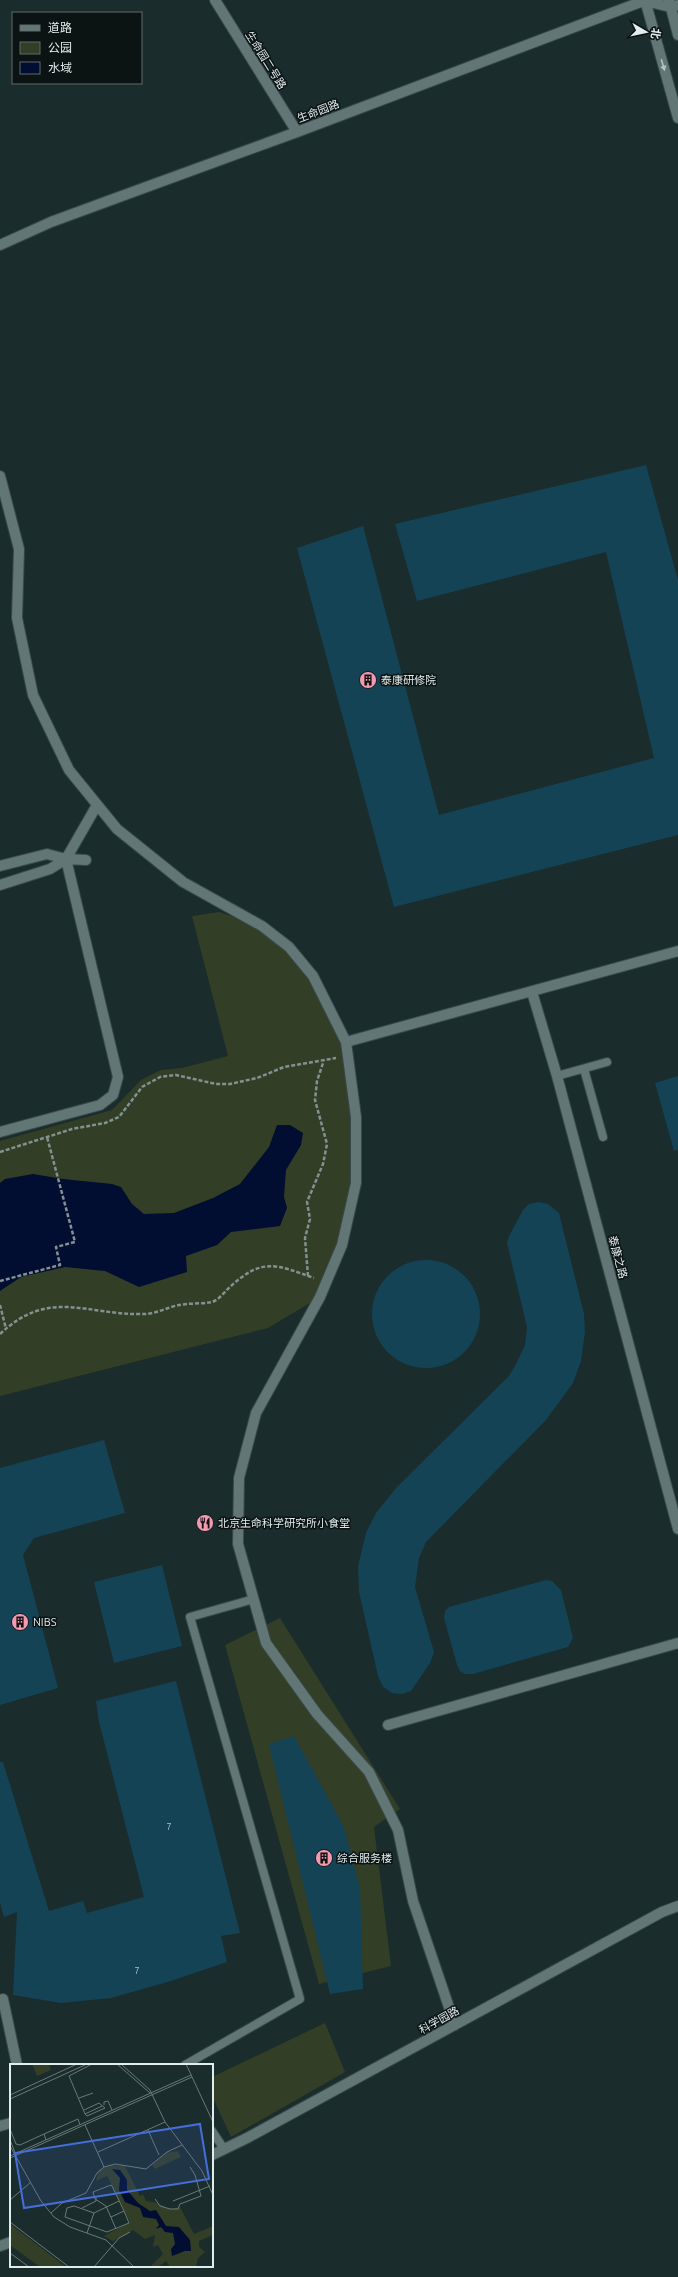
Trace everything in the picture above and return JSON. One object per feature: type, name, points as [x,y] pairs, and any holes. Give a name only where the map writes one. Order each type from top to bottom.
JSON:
[{"type":"street","name":"生命园二号路","points":[[215,0],[297,132]]},
{"type":"street","name":"生命园路","points":[[0,246],[51,222],[119,196],[297,132],[645,0]]},
{"type":"street","points":[[678,35],[672,4],[645,0],[678,118]]},
{"type":"street","points":[[0,476],[19,549],[17,618],[33,695],[69,770],[117,829],[183,882],[262,926],[289,947],[313,976],[346,1042],[356,1117],[356,1183],[342,1245],[326,1282],[256,1413],[239,1478],[238,1544],[266,1643],[317,1714],[369,1772],[398,1830],[413,1901],[455,2025]]},
{"type":"street","points":[[0,885],[50,869],[66,859],[97,805]]},
{"type":"street","points":[[0,866],[46,854],[66,859],[86,860]]},
{"type":"street","points":[[0,1132],[100,1105],[114,1095],[118,1077],[66,859]]},
{"type":"street","points":[[346,1042],[678,951]]},
{"type":"street","name":"泰康之路","points":[[532,992],[557,1076],[678,1529]]},
{"type":"street","points":[[388,1726],[678,1643]]},
{"type":"street","name":"科学园路","points":[[213,2154],[662,1912],[678,1906]]},
{"type":"street","points":[[3,1999],[17,2064]]},
{"type":"street","points":[[0,2126],[10,2123]]},
{"type":"street","points":[[0,2246],[10,2242]]},
{"type":"lane","points":[[557,1076],[608,1062]]},
{"type":"lane","points":[[584,1069],[603,1137]]},
{"type":"lane","points":[[187,2064],[300,1999],[190,1617],[254,1599]]},
{"type":"lane","points":[[213,2132],[224,2149]]},
{"type":"path","points":[[0,1152],[72,1129],[106,1122],[119,1117],[142,1087],[160,1077],[176,1075],[216,1084],[230,1084],[256,1078],[284,1067],[324,1059],[349,1058]]},
{"type":"path","points":[[308,1276],[306,1238],[310,1219],[307,1202],[322,1164],[327,1144],[315,1100],[317,1081],[324,1059]]},
{"type":"path","points":[[0,1281],[60,1265],[56,1247],[75,1242],[47,1137]]},
{"type":"path","points":[[0,1334],[24,1315],[39,1310],[67,1306],[146,1314],[179,1305],[214,1301],[232,1285],[254,1269],[273,1265],[326,1282]]},
{"type":"path","points":[[0,1307],[6,1329]]},
{"type":"green space","points":[[219,912],[262,926],[313,976],[346,1042],[356,1183],[342,1245],[320,1297],[268,1328],[0,1396],[0,1141],[112,1110],[141,1080],[161,1070],[182,1068],[228,1056],[192,916]]},
{"type":"green space","points":[[280,1618],[400,1809],[374,1827],[391,1966],[319,1984],[225,1645]]},
{"type":"green space","points":[[325,2023],[345,2072],[231,2137],[213,2098],[213,2077]]},
{"type":"water","points":[[277,1125],[290,1125],[303,1133],[301,1145],[286,1170],[284,1197],[287,1208],[280,1226],[231,1232],[217,1245],[186,1256],[187,1272],[139,1287],[105,1271],[65,1267],[21,1277],[0,1291],[0,1183],[5,1179],[33,1174],[112,1184],[121,1187],[132,1204],[144,1214],[174,1213],[213,1198],[240,1184],[269,1147]]},
{"type":"building","name":"泰康研修院","points":[[646,465],[678,580],[678,835],[394,907],[297,548],[363,526],[439,815],[654,758],[606,552],[417,601],[395,524]]},
{"type":"building","points":[[678,1076],[678,1150],[674,1151],[655,1083]]},
{"type":"building","points":[[538,1202],[548,1204],[559,1213],[584,1314],[585,1332],[581,1361],[573,1383],[546,1420],[426,1542],[419,1558],[415,1587],[434,1652],[430,1663],[411,1691],[402,1694],[392,1693],[383,1687],[378,1676],[359,1592],[358,1566],[366,1533],[376,1513],[396,1488],[509,1376],[516,1364],[525,1345],[527,1327],[507,1243],[509,1236],[523,1210],[529,1204]]},
{"type":"building","points":[[426,1260],[447,1264],[464,1276],[476,1293],[480,1314],[476,1335],[464,1352],[447,1364],[426,1368],[405,1364],[388,1352],[376,1335],[372,1314],[376,1293],[388,1276],[405,1264]]},
{"type":"building","name":"NIBS","points":[[104,1440],[125,1513],[34,1538],[23,1555],[58,1688],[0,1705],[0,1468]]},
{"type":"building","points":[[162,1565],[182,1646],[114,1663],[94,1582]]},
{"type":"building","points":[[546,1580],[552,1581],[561,1590],[573,1638],[568,1647],[473,1674],[465,1674],[460,1671],[444,1618],[445,1611],[449,1607]]},
{"type":"building","points":[[176,1681],[240,1933],[221,1936],[227,1962],[171,1981],[111,1998],[61,2003],[13,1995],[17,1912],[4,1917],[0,1903],[0,1762],[3,1762],[49,1911],[83,1901],[87,1913],[144,1897],[99,1722],[96,1701]]},
{"type":"building","name":"综合服务楼","points":[[294,1736],[344,1827],[360,1889],[363,1989],[330,1994],[269,1744]]},
{"type":"place","name":"泰康研修院","points":[[368,680]]},
{"type":"place","name":"北京生命科学研究所小食堂","points":[[205,1523]]},
{"type":"place","name":"NIBS","points":[[20,1622]]},
{"type":"place","name":"综合服务楼","points":[[324,1858]]}]
